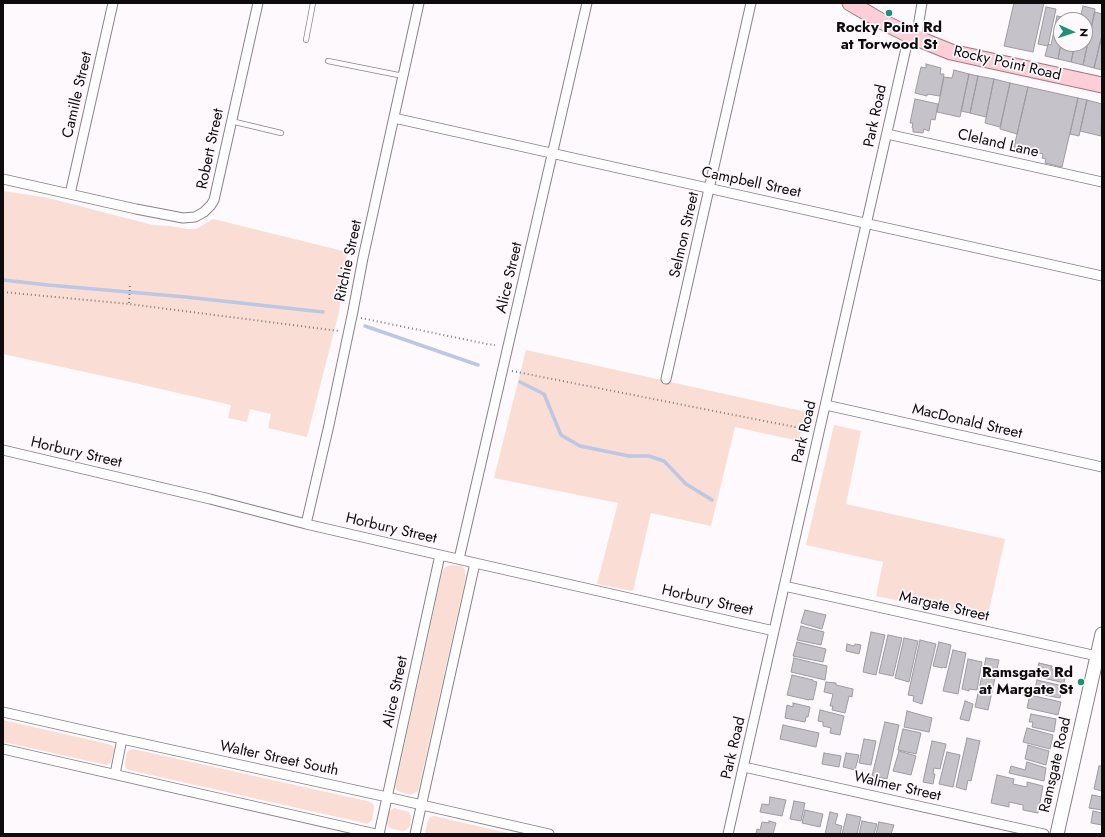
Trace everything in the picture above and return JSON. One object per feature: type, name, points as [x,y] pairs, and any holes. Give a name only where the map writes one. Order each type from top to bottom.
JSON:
[{"type":"main road","name":"Rocky Point Road","points":[[850,3],[913,37],[951,52],[1102,85]]},
{"type":"main road","name":"Ramsgate Road","points":[[1056,834],[1102,634]]},
{"type":"street","name":"Camille Street","points":[[70,194],[113,3]]},
{"type":"street","name":"Robert Street","points":[[3,179],[183,218],[194,217],[204,212],[214,200],[258,3]]},
{"type":"street","name":"Ritchie Street","points":[[306,524],[419,3]]},
{"type":"street","name":"Alice Street","points":[[459,560],[587,3]]},
{"type":"street","name":"Selmon Street","points":[[666,379],[751,3]]},
{"type":"street","name":"Park Road","points":[[728,834],[887,134],[922,3]]},
{"type":"street","name":"Campbell Street","points":[[394,118],[1102,276]]},
{"type":"street","name":"Cleland Lane","points":[[887,134],[1102,182]]},
{"type":"street","name":"MacDonald Street","points":[[826,405],[1102,467]]},
{"type":"street","name":"Horbury Street","points":[[3,450],[459,560],[774,631]]},
{"type":"street","name":"Alice Street","points":[[379,834],[440,555]]},
{"type":"street","points":[[415,834],[475,563]]},
{"type":"street","name":"Margate Street","points":[[784,586],[1097,656]]},
{"type":"street","name":"Walter Street South","points":[[3,712],[549,834]]},
{"type":"street","points":[[115,774],[122,739]]},
{"type":"street","points":[[3,749],[376,834]]},
{"type":"street","name":"Walmer Street","points":[[744,767],[1044,834]]},
{"type":"lane","points":[[306,40],[313,3]]},
{"type":"lane","points":[[328,61],[403,76]]},
{"type":"lane","points":[[231,121],[281,133]]},
{"type":"path","points":[[129,304],[130,283]]},
{"type":"path","points":[[3,292],[129,304],[343,331],[362,317],[495,345]]},
{"type":"path","points":[[504,369],[819,432]]},
{"type":"shaded area","points":[[3,191],[44,197],[153,225],[196,229],[213,219],[347,252],[339,312],[307,437],[268,428],[271,414],[250,409],[247,422],[228,418],[231,405],[3,354]]},
{"type":"shaded area","points":[[526,350],[806,412],[799,441],[735,427],[711,526],[651,513],[633,591],[597,584],[618,503],[494,478]]},
{"type":"shaded area","points":[[834,425],[861,431],[846,504],[1005,539],[987,619],[876,596],[883,562],[806,545]]},
{"type":"shaded area","points":[[452,565],[461,566],[464,568],[466,576],[418,791],[410,795],[398,791],[395,788],[442,573],[444,568]]},
{"type":"shaded area","points":[[3,720],[108,744],[113,746],[114,750],[111,762],[107,765],[3,742]]},
{"type":"shaded area","points":[[133,749],[367,801],[372,803],[374,806],[372,820],[367,824],[129,770],[126,769],[125,764],[127,753],[129,750]]},
{"type":"shaded area","points":[[394,808],[409,812],[411,816],[410,826],[406,830],[403,831],[392,829],[388,826],[387,823],[389,812]]},
{"type":"shaded area","points":[[434,816],[512,834],[425,834],[428,820],[430,817]]},
{"type":"building","points":[[1014,3],[1044,3],[1033,52],[1004,46]]},
{"type":"building","points":[[1083,6],[1095,9],[1093,18],[1093,12],[1082,12]]},
{"type":"building","points":[[1046,7],[1056,9],[1055,12],[1053,12],[1053,23],[1048,46],[1038,44]]},
{"type":"building","points":[[1095,12],[1102,14],[1102,35],[1094,68],[1083,65],[1086,52],[1093,52],[1093,21]]},
{"type":"building","points":[[1053,35],[1053,52],[1059,52],[1058,59],[1045,56],[1048,44],[1051,45]]},
{"type":"building","points":[[1102,35],[1102,70],[1094,68]]},
{"type":"building","points":[[1059,52],[1073,52],[1071,62],[1058,59]]},
{"type":"building","points":[[1073,52],[1086,52],[1083,65],[1071,62]]},
{"type":"building","points":[[926,64],[941,68],[940,74],[944,74],[940,96],[927,94],[927,96],[915,93],[921,67],[926,68]]},
{"type":"building","points":[[954,70],[969,74],[960,117],[937,112],[944,77],[952,78]]},
{"type":"building","points":[[969,74],[978,76],[970,113],[961,111]]},
{"type":"building","points":[[978,76],[994,79],[986,117],[970,113]]},
{"type":"building","points":[[994,79],[1010,83],[1000,127],[985,123]]},
{"type":"building","points":[[1010,83],[1028,87],[1017,134],[1000,129]]},
{"type":"building","points":[[1028,87],[1078,98],[1062,167],[1045,163],[1046,159],[1042,158],[1043,154],[1014,147]]},
{"type":"building","points":[[1078,98],[1087,100],[1079,136],[1070,134]]},
{"type":"building","points":[[915,99],[938,104],[935,120],[931,119],[929,131],[924,129],[923,133],[913,132],[913,123],[910,123]]},
{"type":"building","points":[[1087,100],[1102,104],[1101,136],[1080,131]]},
{"type":"building","points":[[805,610],[826,615],[822,629],[801,623]]},
{"type":"building","points":[[801,626],[824,632],[821,645],[797,640]]},
{"type":"building","points":[[871,632],[885,635],[876,675],[863,672]]},
{"type":"building","points":[[888,635],[902,638],[893,676],[879,673]]},
{"type":"building","points":[[904,638],[918,641],[909,682],[895,678]]},
{"type":"building","points":[[920,640],[936,644],[922,704],[913,701],[914,696],[908,695]]},
{"type":"building","points":[[797,642],[826,649],[823,662],[793,656]]},
{"type":"building","points":[[939,642],[951,645],[946,668],[933,666]]},
{"type":"building","points":[[847,644],[854,646],[855,644],[861,645],[859,654],[846,651]]},
{"type":"building","points":[[953,650],[966,653],[958,694],[943,691]]},
{"type":"building","points":[[794,658],[827,666],[825,680],[791,672]]},
{"type":"building","points":[[986,658],[999,660],[988,710],[975,707]]},
{"type":"building","points":[[968,659],[982,662],[977,690],[969,689],[969,691],[962,689]]},
{"type":"building","points":[[1039,663],[1052,666],[1051,669],[1066,672],[1064,683],[1035,676]]},
{"type":"building","points":[[792,675],[817,682],[813,700],[787,695]]},
{"type":"building","points":[[1037,680],[1063,686],[1060,698],[1034,693]]},
{"type":"building","points":[[826,682],[836,683],[836,685],[853,689],[852,697],[849,696],[845,713],[832,710],[833,706],[830,706],[833,694],[824,692]]},
{"type":"building","points":[[1030,695],[1061,702],[1058,715],[1027,708]]},
{"type":"building","points":[[965,701],[973,704],[969,721],[960,719]]},
{"type":"building","points":[[793,703],[810,707],[808,717],[806,717],[805,722],[785,718],[787,705],[793,707]]},
{"type":"building","points":[[820,710],[844,716],[840,735],[830,733],[831,728],[823,726],[823,722],[818,721]]},
{"type":"building","points":[[907,711],[932,718],[929,732],[904,727]]},
{"type":"building","points":[[1031,714],[1056,719],[1054,732],[1032,727],[1033,722],[1029,722]]},
{"type":"building","points":[[885,722],[899,725],[887,779],[872,776]]},
{"type":"building","points":[[783,725],[819,733],[816,747],[780,739]]},
{"type":"building","points":[[1027,728],[1053,735],[1050,749],[1023,742]]},
{"type":"building","points":[[903,729],[921,733],[916,754],[898,750]]},
{"type":"building","points":[[967,738],[980,741],[971,781],[968,780],[966,790],[956,787]]},
{"type":"building","points":[[864,739],[876,741],[871,765],[859,763]]},
{"type":"building","points":[[932,741],[946,744],[940,769],[934,768],[933,774],[935,774],[933,784],[923,782]]},
{"type":"building","points":[[1028,745],[1049,751],[1046,765],[1025,759]]},
{"type":"building","points":[[899,751],[916,756],[911,775],[893,771]]},
{"type":"building","points":[[947,752],[960,755],[953,787],[939,784]]},
{"type":"building","points":[[824,753],[841,756],[839,767],[822,764]]},
{"type":"building","points":[[846,753],[859,755],[855,770],[843,767]]},
{"type":"building","points":[[1027,762],[1046,768],[1044,781],[1009,773],[1011,766],[1025,770]]},
{"type":"building","points":[[1099,766],[1102,766],[1102,791],[1094,789]]},
{"type":"building","points":[[997,775],[1014,779],[1013,784],[1027,787],[1027,782],[1043,786],[1038,813],[1023,810],[1023,805],[1009,802],[1009,807],[991,803]]},
{"type":"building","points":[[1092,795],[1102,797],[1102,810],[1089,808]]},
{"type":"building","points":[[770,797],[786,800],[782,816],[760,812],[762,804],[769,805]]},
{"type":"building","points":[[794,801],[805,803],[801,821],[790,819]]},
{"type":"building","points":[[805,810],[823,814],[820,827],[802,823]]},
{"type":"building","points":[[1093,811],[1102,813],[1102,825],[1091,823]]},
{"type":"building","points":[[830,812],[838,814],[835,824],[842,826],[840,834],[825,834]]},
{"type":"building","points":[[847,814],[861,817],[857,834],[842,834]]},
{"type":"building","points":[[769,821],[776,823],[773,834],[756,834],[757,829],[760,830],[762,822],[769,823]]},
{"type":"building","points":[[862,821],[877,824],[874,834],[859,834]]},
{"type":"building","points":[[879,822],[894,825],[891,834],[876,834]]},
{"type":"waterway","points":[[3,280],[186,297],[323,312]]},
{"type":"waterway","points":[[365,326],[478,365]]},
{"type":"waterway","points":[[520,382],[544,394],[561,435],[580,446],[629,456],[649,456],[664,461],[686,484],[712,500]]},
{"type":"place","name":"Rocky Point Rd at Torwood St","points":[[889,13]]},
{"type":"place","name":"Ramsgate Rd at Margate St","points":[[1081,682]]}]
